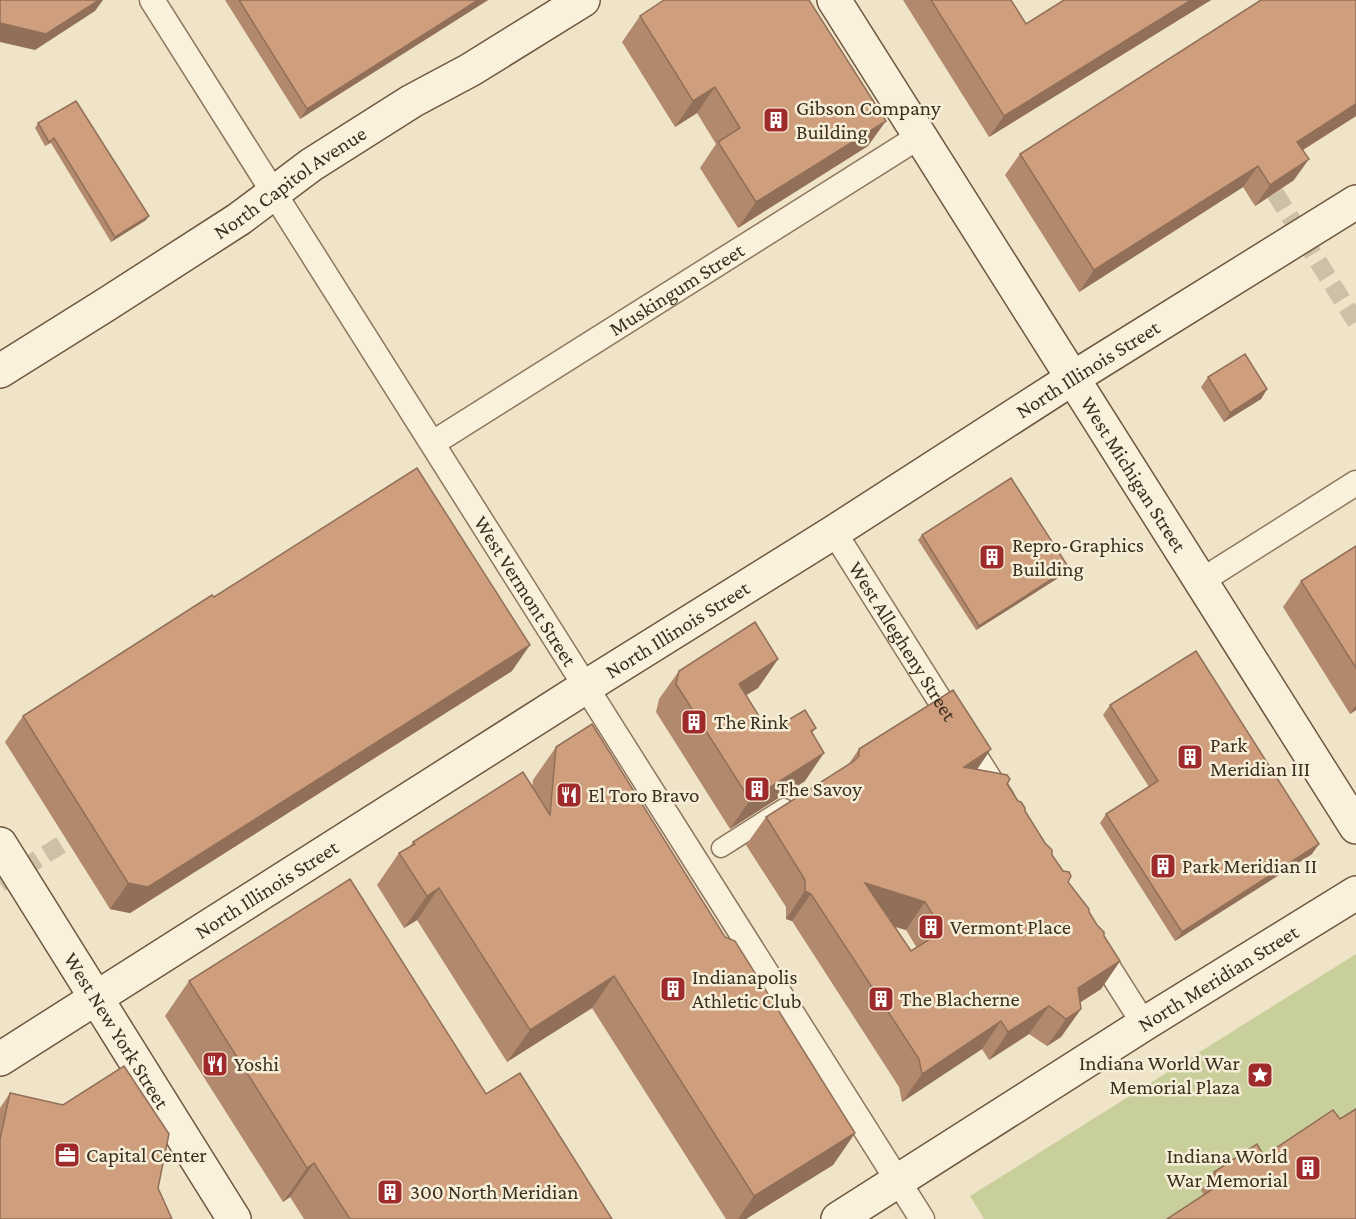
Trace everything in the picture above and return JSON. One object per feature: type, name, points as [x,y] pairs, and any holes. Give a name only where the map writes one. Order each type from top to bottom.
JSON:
[{"type":"main road","name":"North Capitol Avenue","points":[[0,371],[212,237],[311,165],[412,101],[471,70],[584,0]]},
{"type":"main road","name":"West Michigan Street","points":[[834,0],[1356,827]]},
{"type":"main road","name":"North Illinois Street","points":[[0,1059],[834,532],[1073,378],[1356,202]]},
{"type":"main road","name":"West New York Street","points":[[0,844],[234,1219]]},
{"type":"main road","name":"North Meridian Street","points":[[838,1219],[1144,1024],[1356,893]]},
{"type":"street","name":"West Vermont Street","points":[[152,0],[922,1219]]},
{"type":"street","name":"Muskingum Street","points":[[433,443],[920,136]]},
{"type":"street","points":[[1201,581],[1356,483]]},
{"type":"street","name":"West Allegheny Street","points":[[834,532],[1014,818]]},
{"type":"street","points":[[721,848],[799,798]]},
{"type":"street","points":[[1082,926],[1144,1024]]},
{"type":"green space","name":"Indiana World War Memorial Plaza","points":[[1356,954],[1356,1219],[984,1219],[970,1196]]},
{"type":"building","points":[[0,0],[99,0],[46,34],[0,23]]},
{"type":"building","points":[[239,0],[478,0],[307,109]]},
{"type":"building","name":"Gibson Company Building","points":[[664,0],[809,0],[886,121],[756,202],[718,142],[740,128],[715,87],[693,101],[640,16]]},
{"type":"building","points":[[931,0],[1011,0],[1026,24],[1064,0],[1191,0],[1004,116]]},
{"type":"building","points":[[1261,0],[1356,0],[1356,104],[1297,142],[1309,159],[1270,185],[1258,166],[1094,270],[1020,154]]},
{"type":"building","points":[[76,101],[149,216],[115,237],[54,138],[49,142],[38,123]]},
{"type":"building","points":[[1245,354],[1267,389],[1230,413],[1208,377]]},
{"type":"building","points":[[417,468],[530,645],[148,887],[128,883],[23,716]]},
{"type":"building","name":"Repro-Graphics Building","points":[[1011,478],[1069,568],[979,626],[922,535]]},
{"type":"building","points":[[1356,546],[1356,668],[1301,581]]},
{"type":"building","points":[[755,622],[778,659],[739,684],[767,729],[805,710],[816,728],[811,731],[824,753],[750,800],[676,684],[679,671]]},
{"type":"building","name":"Park Meridian III","points":[[1196,651],[1319,844],[1182,932],[1106,814],[1158,781],[1110,705]]},
{"type":"building","points":[[953,690],[991,749],[964,767],[1007,775],[1010,779],[1007,784],[1025,808],[1063,871],[1069,872],[1071,876],[1068,882],[1089,909],[1120,961],[1078,988],[1081,1009],[1066,1019],[1049,1006],[1008,1032],[1001,1021],[922,1074],[919,1059],[811,894],[805,891],[805,880],[766,817],[854,761],[859,756],[859,749]],"holes":[[[865,883],[925,902],[943,931],[911,951]]]},
{"type":"building","points":[[592,724],[725,937],[735,941],[855,1133],[754,1196],[614,976],[530,1030],[439,888],[427,896],[399,853],[523,772],[550,815],[556,747]]},
{"type":"building","points":[[350,879],[486,1094],[520,1073],[612,1219],[350,1219],[314,1163],[307,1168],[189,981]]},
{"type":"building","name":"Capital Center","points":[[124,1066],[169,1134],[158,1188],[172,1219],[0,1219],[0,1139],[10,1093],[63,1105]]},
{"type":"building","name":"Indiana World War Memorial","points":[[1356,1109],[1356,1219],[1167,1219],[1222,1183],[1214,1172],[1257,1144],[1264,1156],[1333,1110],[1340,1119]]},
{"type":"tunnel","points":[[1275,193],[1356,322]]},
{"type":"tunnel","points":[[0,883],[67,841]]},
{"type":"place","name":"Gibson Company Building","points":[[776,120]]},
{"type":"place","name":"Repro-Graphics Building","points":[[992,557]]},
{"type":"place","name":"The Rink","points":[[694,722]]},
{"type":"place","name":"Park Meridian III","points":[[1190,757]]},
{"type":"place","name":"The Savoy","points":[[757,789]]},
{"type":"place","name":"El Toro Bravo","points":[[569,795]]},
{"type":"place","name":"Park Meridian II","points":[[1163,866]]},
{"type":"place","name":"Vermont Place","points":[[931,927]]},
{"type":"place","name":"Indianapolis Athletic Club","points":[[673,989]]},
{"type":"place","name":"The Blacherne","points":[[881,999]]},
{"type":"place","name":"Yoshi","points":[[215,1064]]},
{"type":"place","name":"Indiana World War Memorial Plaza","points":[[1260,1075]]},
{"type":"place","name":"Capital Center","points":[[67,1155]]},
{"type":"place","name":"Indiana World War Memorial","points":[[1308,1168]]},
{"type":"place","name":"300 North Meridian","points":[[390,1192]]}]
